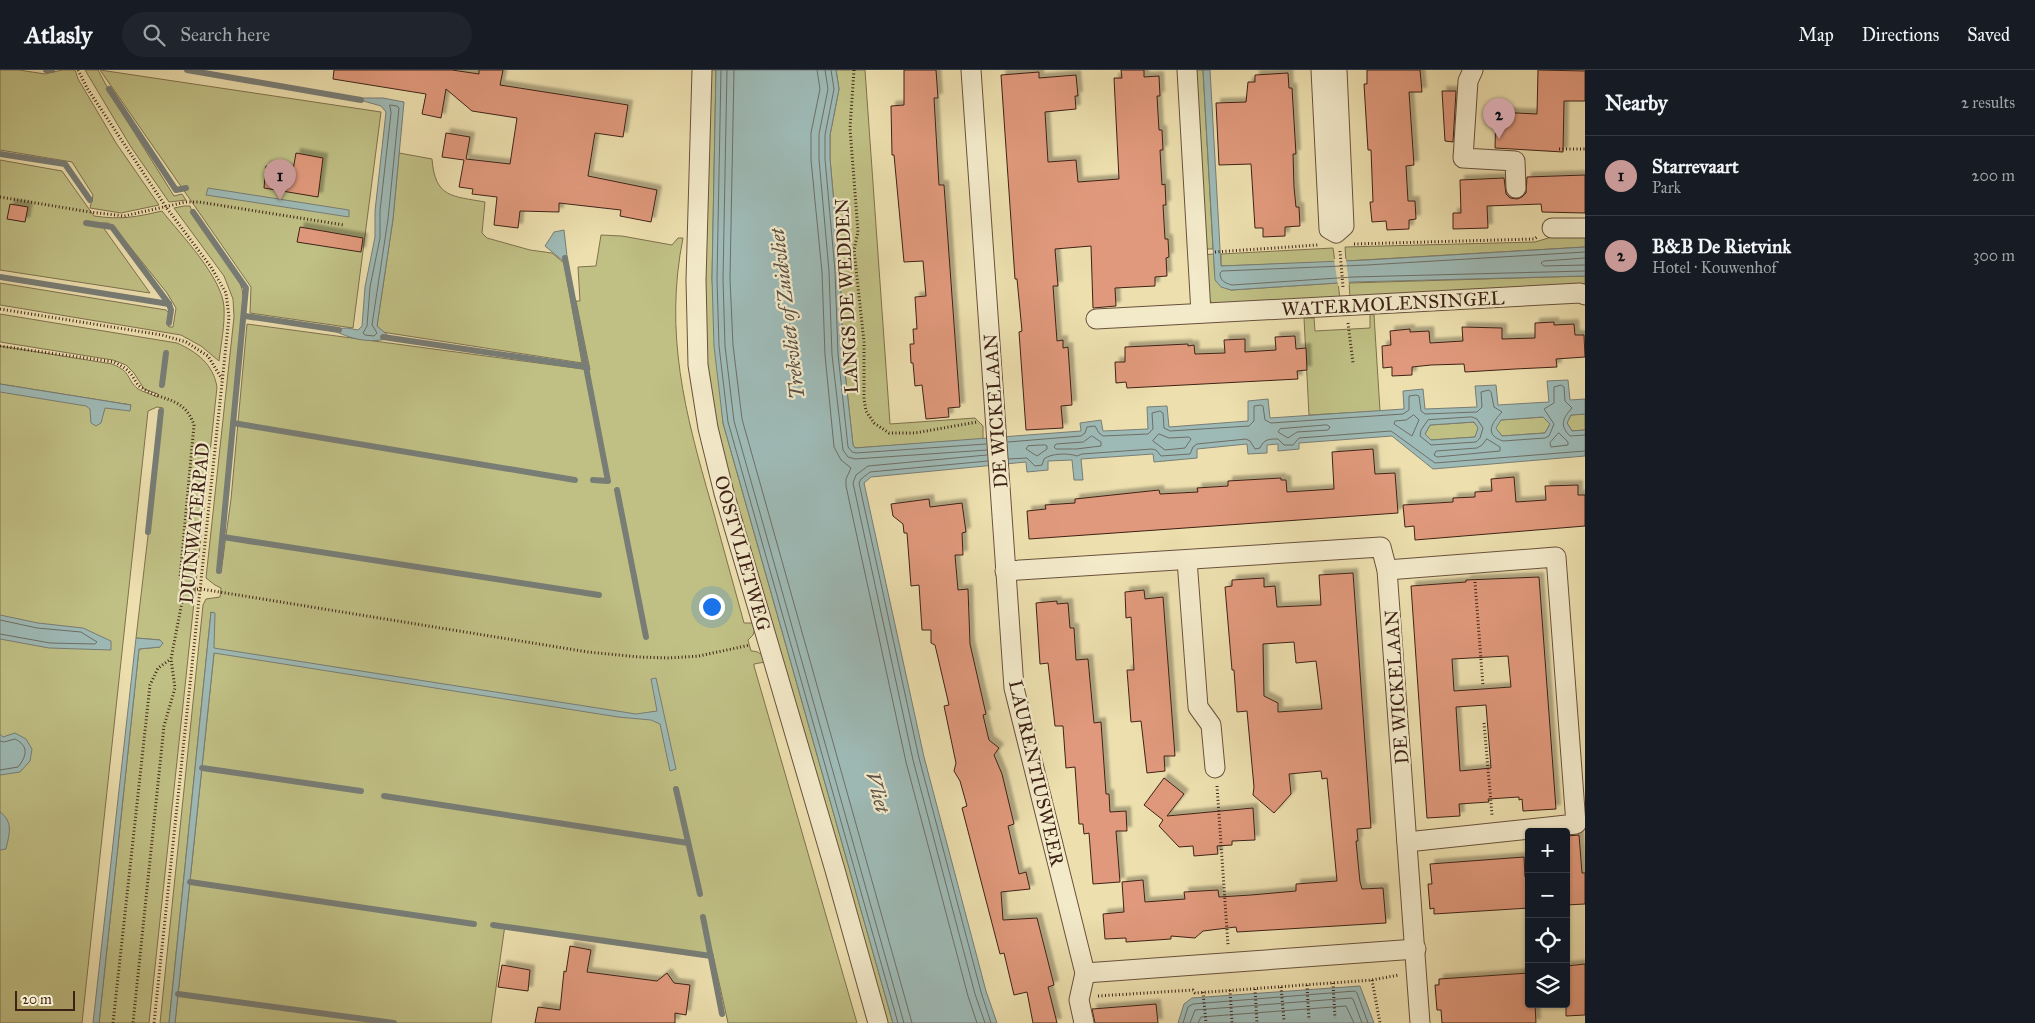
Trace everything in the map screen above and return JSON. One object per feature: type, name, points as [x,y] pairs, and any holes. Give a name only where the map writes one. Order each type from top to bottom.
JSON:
[{"type":"street","name":"OOSTVLIETWEG","points":[[702,70],[696,280],[698,365],[708,428],[724,493],[878,1023]]},
{"type":"street","name":"DE WICKELAAN","points":[[971,70],[1000,467],[1005,571],[1381,547],[1387,570],[1420,1023]]},
{"type":"street","points":[[1187,70],[1201,313]]},
{"type":"street","points":[[1322,70],[1329,229],[1336,233],[1344,226],[1337,70]]},
{"type":"street","points":[[1473,70],[1468,81],[1463,158],[1515,161],[1516,188]]},
{"type":"street","points":[[1552,228],[1585,228]]},
{"type":"street","name":"WATERMOLENSINGEL","points":[[1096,319],[1201,313],[1345,298],[1580,293],[1585,295]]},
{"type":"street","points":[[1387,570],[1556,557],[1575,805],[1576,824],[1407,842]]},
{"type":"street","points":[[1187,560],[1198,707],[1211,725],[1215,768]]},
{"type":"street","name":"LAURENTIUSWEER","points":[[1005,571],[1014,688],[1085,972],[1079,1000],[1084,1023]]},
{"type":"street","points":[[1085,972],[1416,949]]},
{"type":"path","name":"DUINWATERPAD","points":[[78,70],[87,88],[166,207],[211,267],[226,293],[229,317],[154,1023]]},
{"type":"path","name":"LANGS DE WEDDEN","points":[[854,70],[850,128],[858,232],[854,250],[864,342],[864,399],[866,411],[874,422],[890,433],[916,433],[976,422],[996,429]]},
{"type":"path","points":[[1559,149],[1585,149]]},
{"type":"path","points":[[0,196],[124,216],[186,202],[199,202],[344,224]]},
{"type":"path","points":[[1348,244],[1534,239],[1552,228]]},
{"type":"path","points":[[1225,251],[1319,245]]},
{"type":"path","points":[[1339,247],[1353,363]]},
{"type":"path","points":[[0,309],[170,337],[186,342],[208,356],[222,380]]},
{"type":"path","points":[[0,346],[114,362],[131,373],[138,386],[143,390],[172,400],[190,414],[194,425],[180,577],[183,590],[171,659],[175,688],[164,726],[133,1023]]},
{"type":"path","points":[[1474,562],[1483,686]]},
{"type":"path","points":[[183,590],[201,589],[588,652],[639,657],[699,656],[768,641]]},
{"type":"path","points":[[113,1023],[150,685],[158,668],[171,659]]},
{"type":"path","points":[[1484,723],[1493,833]]},
{"type":"path","points":[[1215,768],[1229,963]]},
{"type":"path","points":[[1085,972],[1093,997],[1193,990],[1195,993],[1255,989],[1372,980],[1398,976]]},
{"type":"path","points":[[1372,980],[1380,1023]]},
{"type":"path","points":[[1333,983],[1335,1018]]},
{"type":"path","points":[[1307,985],[1309,1020]]},
{"type":"path","points":[[1281,986],[1284,1020]]},
{"type":"path","points":[[1255,989],[1257,1023]]},
{"type":"path","points":[[1230,990],[1232,1023]]},
{"type":"path","points":[[1204,992],[1206,1023]]},
{"type":"green space","points":[[0,70],[19,70],[45,74],[62,70],[75,70],[78,79],[116,143],[159,205],[121,213],[90,208],[93,195],[72,162],[0,150]]},
{"type":"green space","points":[[85,70],[98,70],[114,100],[174,196],[182,194],[186,200],[169,202],[131,147]]},
{"type":"green space","points":[[100,70],[381,112],[353,328],[250,313],[251,287]]},
{"type":"green space","points":[[710,70],[716,70],[712,279],[723,423],[893,1023],[887,1023],[730,479],[715,416],[706,355],[704,310]]},
{"type":"green space","points":[[836,70],[865,70],[890,424],[975,418],[983,426],[983,439],[855,448],[853,445],[843,354],[840,271],[830,159],[830,135],[839,89]]},
{"type":"green space","points":[[1192,70],[1203,70],[1213,249],[1202,249]]},
{"type":"green space","points":[[399,153],[432,159],[437,181],[447,193],[485,202],[482,233],[487,238],[530,250],[552,253],[564,263],[582,363],[382,332],[377,326],[393,219]]},
{"type":"green space","points":[[0,160],[62,171],[94,216],[129,217],[162,211],[209,270],[222,295],[224,321],[219,361],[201,346],[181,335],[0,305],[0,283],[166,310],[169,313],[167,324],[169,327],[173,327],[176,308],[167,293],[114,227],[108,223],[100,223],[150,293],[0,270]]},
{"type":"green space","points":[[190,206],[201,227],[231,266],[237,276],[243,294],[222,565],[231,499],[247,324],[590,370],[576,301],[580,301],[578,267],[596,266],[601,235],[622,236],[672,245],[678,238],[683,238],[676,307],[677,340],[680,372],[693,437],[744,623],[752,623],[755,629],[753,635],[748,640],[751,651],[760,654],[765,662],[754,664],[754,666],[857,1023],[728,1023],[713,955],[505,925],[491,1023],[175,1023],[214,653],[211,612],[169,1023],[160,1023],[203,605],[206,599],[220,597],[221,588],[206,578],[234,317],[233,299],[224,276],[174,208]]},
{"type":"green space","points":[[1585,234],[1585,247],[1346,261],[1345,247],[1535,242],[1555,236]]},
{"type":"green space","points":[[1333,248],[1335,262],[1221,266],[1221,254]]},
{"type":"green space","points":[[1214,254],[1215,277],[1220,285],[1225,288],[1231,290],[1338,283],[1340,299],[1214,304],[1208,300],[1202,255]]},
{"type":"green space","points":[[1585,276],[1585,289],[1350,297],[1349,283]]},
{"type":"green space","points":[[0,314],[177,343],[191,350],[208,365],[217,387],[149,1023],[99,1023],[139,649],[160,647],[160,640],[136,638],[163,408],[157,407],[148,411],[82,1023],[0,1023],[0,387],[131,405],[0,384],[0,346],[112,364],[123,370],[138,389],[157,397],[158,394],[144,389],[134,373],[126,365],[113,360],[0,342]]},
{"type":"green space","points":[[1370,314],[1374,315],[1380,411],[1309,415],[1304,318],[1314,318],[1315,331],[1370,328]]},
{"type":"green space","points":[[1585,414],[1585,430],[1572,431],[1567,423],[1571,415]]},
{"type":"green space","points":[[1543,417],[1550,424],[1545,433],[1502,436],[1495,428],[1500,420]]},
{"type":"green space","points":[[1474,422],[1479,428],[1475,437],[1431,440],[1425,434],[1430,425]]},
{"type":"water","points":[[716,70],[836,70],[839,89],[830,135],[830,159],[840,271],[843,354],[853,445],[855,448],[1081,431],[1080,423],[1101,420],[1103,431],[1148,429],[1147,407],[1167,406],[1169,427],[1248,421],[1248,401],[1268,399],[1270,418],[1404,409],[1403,391],[1423,389],[1425,409],[1477,407],[1475,386],[1496,385],[1498,405],[1549,402],[1547,381],[1568,380],[1570,400],[1585,399],[1585,414],[1571,415],[1567,423],[1572,431],[1585,430],[1585,456],[1433,469],[1392,436],[1299,443],[1299,449],[1278,451],[1278,444],[1267,445],[1267,453],[1248,454],[1247,444],[1197,449],[1197,458],[1154,462],[1153,454],[1081,459],[1083,480],[1074,480],[1072,460],[1048,461],[1048,470],[1027,472],[1026,462],[871,477],[864,483],[924,757],[986,991],[997,1023],[893,1023],[723,423],[714,346],[712,279]],"holes":[[[1543,417],[1550,424],[1545,433],[1502,436],[1496,428],[1501,420]],[[1474,422],[1478,428],[1475,437],[1431,440],[1425,434],[1430,425]]]},
{"type":"water","points":[[1203,70],[1210,70],[1221,266],[1367,260],[1585,247],[1585,276],[1353,282],[1231,290],[1221,287],[1215,280]]},
{"type":"water","points":[[353,98],[383,98],[404,102],[393,219],[377,326],[391,338],[375,341],[360,340],[331,329],[347,328],[358,330],[362,326],[365,287],[375,237],[375,211],[386,112],[381,106]]},
{"type":"water","points":[[208,188],[349,210],[349,217],[206,195]]},
{"type":"water","points":[[564,230],[568,265],[545,246],[554,232]]},
{"type":"water","points":[[0,384],[131,405],[130,411],[105,408],[101,423],[96,426],[91,423],[90,409],[86,406],[0,392]]},
{"type":"water","points":[[211,612],[215,613],[214,648],[636,714],[657,711],[651,679],[656,678],[676,769],[670,771],[660,724],[651,720],[618,717],[214,653],[175,1023],[169,1023]]},
{"type":"water","points":[[0,615],[38,623],[83,628],[111,641],[111,650],[49,648],[0,639]]},
{"type":"water","points":[[136,638],[160,640],[163,643],[160,647],[139,649],[99,1023],[93,1023]]},
{"type":"water","points":[[15,733],[26,739],[32,749],[30,761],[20,772],[0,775],[0,734],[3,737]]},
{"type":"water","points":[[0,812],[7,820],[9,829],[6,849],[0,850]]},
{"type":"water","points":[[1360,986],[1374,1023],[1178,1023],[1184,1004],[1192,998]]},
{"type":"pier","points":[[1334,259],[1346,259],[1349,285],[1338,286]]},
{"type":"building","points":[[334,70],[452,70],[479,74],[479,70],[503,70],[500,85],[628,105],[623,137],[595,133],[588,176],[657,190],[651,222],[620,216],[621,210],[559,203],[559,212],[520,211],[518,228],[494,225],[497,197],[472,194],[473,189],[459,187],[464,160],[442,157],[446,133],[470,137],[466,159],[510,164],[517,118],[472,111],[446,89],[441,118],[422,114],[426,94],[333,79]]},
{"type":"building","points":[[904,70],[936,70],[938,98],[934,98],[939,185],[944,185],[960,407],[948,408],[949,417],[926,419],[922,385],[915,386],[913,363],[911,363],[910,344],[914,344],[913,329],[917,329],[915,297],[926,296],[923,261],[904,262],[894,155],[892,155],[891,106],[904,105]]},
{"type":"building","points":[[1121,70],[1144,70],[1144,77],[1159,76],[1160,96],[1157,96],[1159,130],[1162,130],[1163,150],[1160,150],[1162,185],[1165,184],[1166,205],[1163,205],[1165,239],[1168,239],[1167,276],[1155,277],[1155,286],[1115,288],[1116,306],[1093,308],[1091,246],[1055,249],[1058,286],[1053,286],[1057,341],[1063,340],[1063,348],[1068,347],[1072,405],[1061,406],[1063,428],[1026,430],[1019,332],[1022,331],[1017,279],[1015,279],[1001,75],[1039,72],[1039,78],[1076,75],[1078,96],[1075,96],[1076,109],[1045,112],[1048,162],[1076,160],[1078,182],[1119,179],[1114,78],[1122,78]]},
{"type":"building","points":[[1367,70],[1420,70],[1422,92],[1409,92],[1414,165],[1406,166],[1408,201],[1415,201],[1416,219],[1409,220],[1409,229],[1387,230],[1386,221],[1372,222],[1370,202],[1373,202],[1371,150],[1368,150],[1364,84],[1367,84]]},
{"type":"building","points":[[1538,70],[1585,71],[1585,101],[1564,101],[1563,152],[1495,148],[1496,112],[1537,114]]},
{"type":"building","points":[[1288,73],[1289,88],[1292,88],[1296,154],[1293,154],[1294,187],[1296,207],[1299,207],[1300,226],[1285,227],[1285,236],[1263,237],[1263,228],[1255,228],[1251,164],[1219,165],[1216,103],[1246,102],[1248,82],[1255,82],[1255,75]]},
{"type":"building","points":[[1442,91],[1456,91],[1453,142],[1445,141]]},
{"type":"building","points":[[296,153],[323,158],[318,197],[264,188],[266,166],[293,170]]},
{"type":"building","points":[[1585,175],[1585,213],[1542,212],[1541,204],[1487,206],[1488,228],[1453,229],[1453,213],[1461,213],[1460,180],[1504,178],[1506,194],[1510,198],[1517,199],[1526,193],[1527,177]]},
{"type":"building","points":[[10,204],[28,207],[25,222],[7,219]]},
{"type":"building","points":[[300,227],[363,238],[361,252],[297,242]]},
{"type":"building","points":[[1554,322],[1554,325],[1574,324],[1575,335],[1584,335],[1585,357],[1556,359],[1557,367],[1465,372],[1464,364],[1431,365],[1412,367],[1412,375],[1392,376],[1392,367],[1383,368],[1382,346],[1391,345],[1390,331],[1410,329],[1410,332],[1429,331],[1430,343],[1463,341],[1462,327],[1502,328],[1502,339],[1535,338],[1535,323]]},
{"type":"building","points":[[1295,336],[1296,349],[1306,348],[1307,370],[1297,371],[1298,379],[1127,388],[1126,382],[1116,383],[1115,362],[1125,362],[1125,347],[1188,344],[1188,346],[1194,345],[1195,354],[1225,353],[1224,340],[1245,339],[1245,352],[1276,350],[1275,337]]},
{"type":"building","points":[[1373,449],[1375,474],[1395,473],[1398,513],[1029,539],[1027,511],[1046,509],[1045,505],[1075,503],[1075,499],[1159,490],[1160,494],[1198,492],[1197,488],[1228,486],[1228,481],[1281,478],[1281,480],[1286,480],[1287,492],[1334,489],[1332,452]]},
{"type":"building","points":[[1514,477],[1516,502],[1546,500],[1545,486],[1578,485],[1578,495],[1585,495],[1585,526],[1415,540],[1414,526],[1405,527],[1403,505],[1453,502],[1453,498],[1475,497],[1475,492],[1492,491],[1491,479]]},
{"type":"building","points":[[929,499],[930,507],[962,503],[966,532],[962,533],[963,555],[955,555],[958,590],[968,589],[970,644],[986,714],[983,715],[989,740],[999,748],[994,755],[1002,774],[1014,824],[1008,826],[1019,874],[1026,872],[1030,889],[1001,892],[1003,920],[1037,918],[1054,985],[1048,987],[1057,1023],[1033,1023],[1027,992],[1014,995],[1004,953],[1000,954],[962,808],[967,806],[960,781],[954,771],[956,763],[944,706],[949,705],[935,645],[931,643],[931,630],[922,630],[919,585],[911,586],[907,533],[904,533],[903,524],[893,516],[891,504]]},
{"type":"building","points":[[1353,573],[1371,828],[1357,829],[1358,841],[1356,841],[1362,889],[1383,888],[1386,923],[1237,932],[1236,927],[1203,931],[1195,938],[1171,936],[1171,939],[1126,942],[1126,938],[1105,939],[1103,914],[1124,912],[1122,882],[1143,880],[1145,902],[1185,899],[1184,892],[1218,890],[1219,897],[1251,895],[1296,891],[1296,884],[1337,881],[1327,778],[1322,779],[1321,771],[1289,774],[1291,794],[1274,813],[1253,795],[1254,787],[1247,711],[1237,712],[1225,587],[1232,586],[1232,580],[1264,578],[1264,587],[1275,586],[1277,607],[1321,605],[1319,575]],"holes":[[[1294,642],[1296,663],[1316,661],[1322,709],[1278,712],[1278,703],[1264,696],[1263,644]]]},
{"type":"building","points":[[1539,577],[1556,809],[1523,811],[1522,799],[1519,800],[1519,797],[1488,799],[1489,802],[1459,804],[1460,816],[1427,818],[1411,586],[1466,582],[1466,580]],"holes":[[[1508,656],[1511,687],[1454,691],[1452,659]],[[1486,705],[1491,768],[1460,771],[1456,707]]]},
{"type":"building","points":[[1144,590],[1145,599],[1163,597],[1175,756],[1164,756],[1165,771],[1147,773],[1141,721],[1131,722],[1127,670],[1134,670],[1131,617],[1126,618],[1125,592]]},
{"type":"building","points":[[1057,601],[1057,604],[1068,603],[1070,628],[1074,628],[1076,660],[1088,659],[1094,723],[1101,722],[1106,794],[1109,794],[1110,812],[1126,811],[1127,831],[1116,831],[1120,882],[1093,884],[1089,833],[1084,834],[1083,824],[1079,824],[1075,767],[1066,768],[1063,726],[1055,726],[1048,663],[1040,664],[1036,603]]},
{"type":"building","points":[[1164,778],[1184,794],[1167,816],[1253,808],[1255,840],[1232,841],[1232,845],[1217,846],[1218,854],[1194,856],[1193,846],[1179,847],[1159,826],[1163,820],[1144,805]]},
{"type":"building","points":[[1579,835],[1582,873],[1585,873],[1585,904],[1570,905],[1570,836]]},
{"type":"building","points":[[1524,857],[1525,908],[1434,914],[1434,908],[1430,909],[1428,884],[1432,884],[1430,864]]},
{"type":"building","points":[[570,946],[591,950],[587,972],[657,981],[667,973],[674,983],[690,985],[686,1015],[675,1013],[675,1023],[535,1023],[538,1007],[560,1010],[564,971],[566,972]]},
{"type":"building","points":[[1585,964],[1585,1015],[1566,1016],[1566,1008],[1570,1008],[1570,966]]},
{"type":"building","points":[[502,965],[530,970],[528,991],[498,987]]},
{"type":"building","points":[[1525,973],[1525,1008],[1535,1008],[1536,1023],[1442,1023],[1441,1010],[1437,1010],[1435,985],[1439,985],[1439,979]]},
{"type":"building","points":[[1156,1004],[1158,1023],[1095,1023],[1092,1009]]},
{"type":"waterway","points":[[46,70],[52,70]]},
{"type":"waterway","points":[[187,70],[361,100]]},
{"type":"waterway","points":[[109,89],[176,190],[186,188]]},
{"type":"waterway","points":[[0,154],[65,164],[90,200]]},
{"type":"waterway","points":[[193,212],[246,288],[219,571]]},
{"type":"waterway","points":[[86,223],[112,227],[169,304],[171,310],[169,323]]},
{"type":"waterway","points":[[565,258],[608,481],[593,480]]},
{"type":"waterway","points":[[0,277],[169,304]]},
{"type":"waterway","points":[[245,316],[339,330]]},
{"type":"waterway","points":[[383,337],[587,367]]},
{"type":"waterway","points":[[162,385],[166,353]]},
{"type":"waterway","points":[[148,532],[161,411]]},
{"type":"waterway","points":[[233,423],[575,480]]},
{"type":"waterway","points":[[617,490],[646,637]]},
{"type":"waterway","points":[[223,537],[599,595]]},
{"type":"waterway","points":[[202,768],[361,791]]},
{"type":"waterway","points":[[676,789],[700,894]]},
{"type":"waterway","points":[[384,796],[688,843]]},
{"type":"waterway","points":[[190,882],[474,924]]},
{"type":"waterway","points":[[703,917],[722,1014]]},
{"type":"waterway","points":[[493,925],[711,956]]},
{"type":"waterway","points":[[178,994],[394,1023]]},
{"type":"place","name":"B&B De Rietvink","points":[[1499,139]]},
{"type":"place","name":"Starrevaart","points":[[280,200]]},
{"type":"water label","name":"Trekvliet of Zuidvliet","points":[[787,314]]},
{"type":"water label","name":"Vliet","points":[[878,792]]}]
